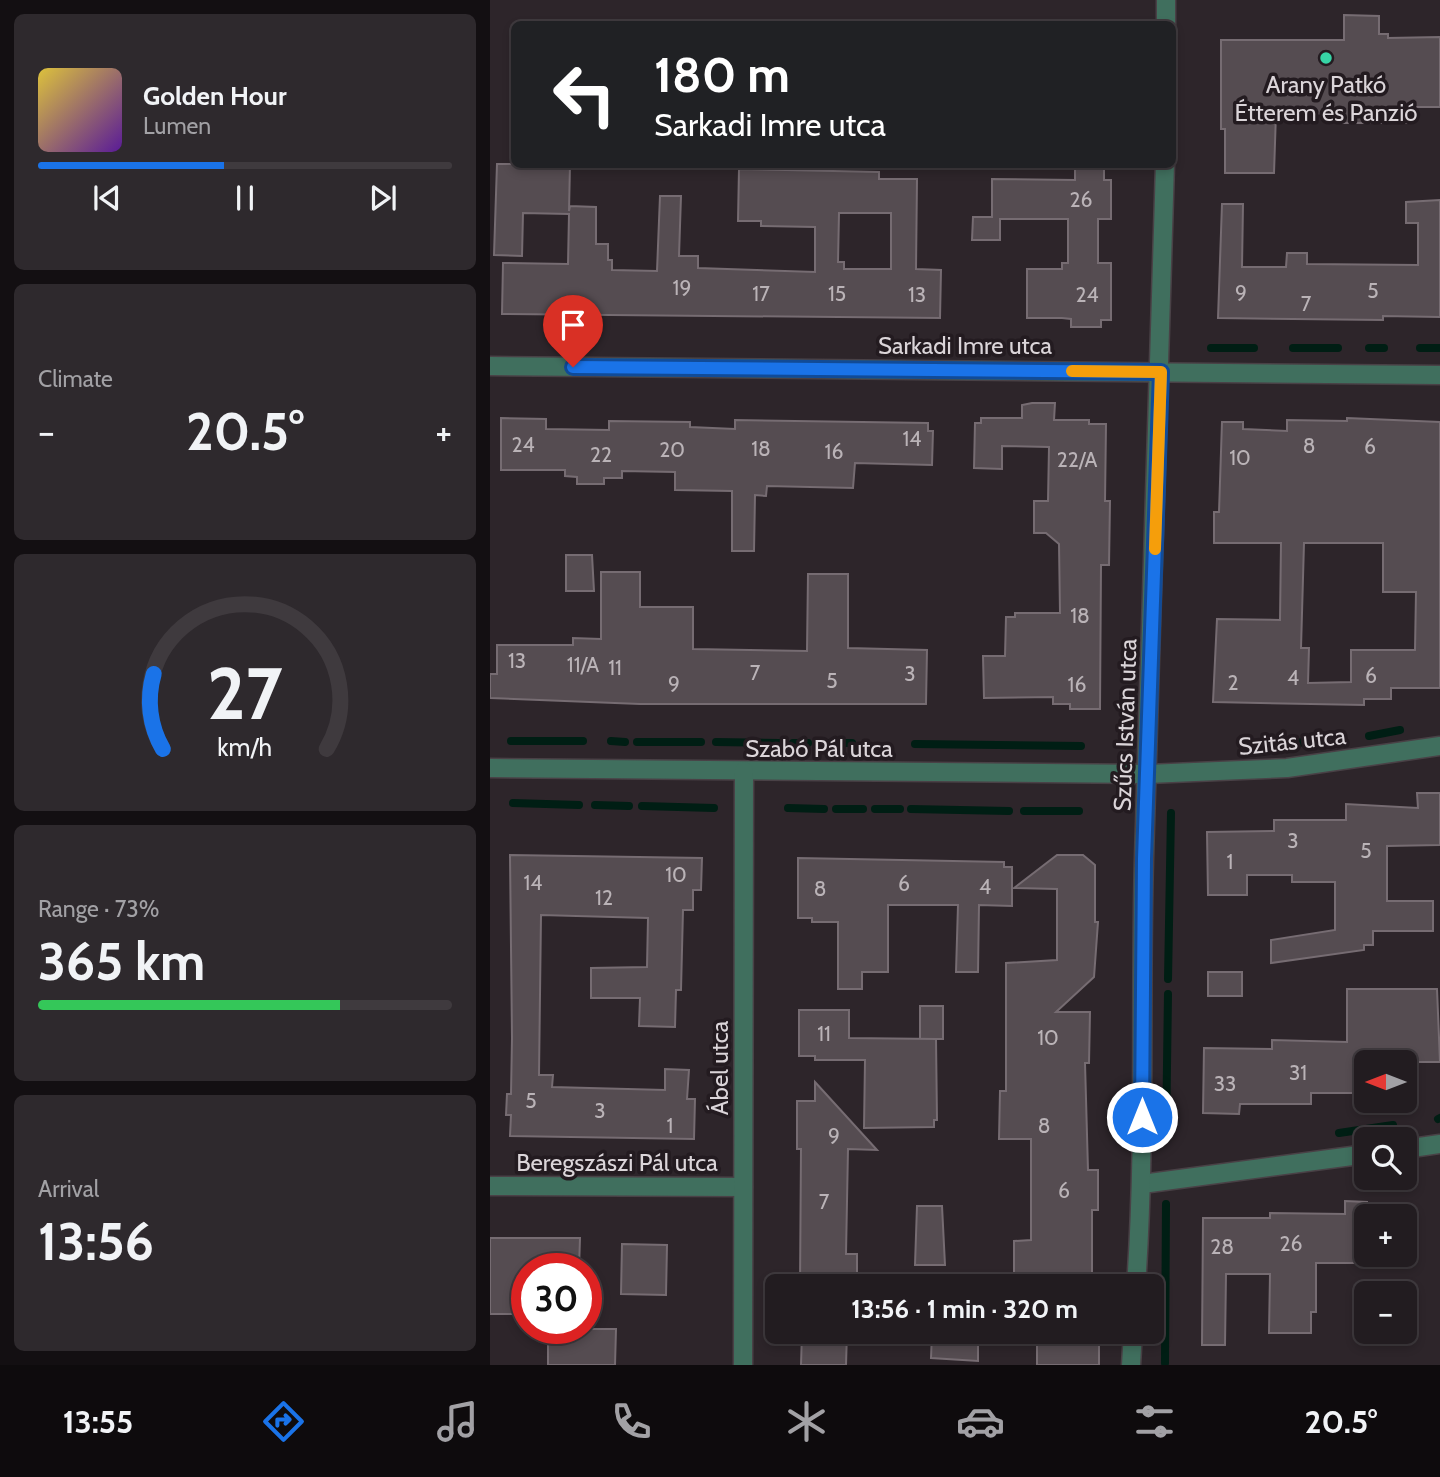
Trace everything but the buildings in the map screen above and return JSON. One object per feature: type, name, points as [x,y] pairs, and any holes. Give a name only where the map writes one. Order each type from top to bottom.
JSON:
[{"type":"street","points":[[1166,0],[1166,21]]},
{"type":"street","name":"Szűcs István utca","points":[[1137,1274],[1142,1184],[1148,774],[1165,168]]},
{"type":"street","name":"Sarkadi Imre utca","points":[[490,366],[1440,375]]},
{"type":"street","name":"Szitás utca","points":[[1148,774],[1310,766],[1440,746]]},
{"type":"street","name":"Szabó Pál utca","points":[[490,768],[1148,774]]},
{"type":"street","name":"Ábel utca","points":[[743,1365],[744,772]]},
{"type":"street","points":[[1417,1147],[1440,1144]]},
{"type":"street","points":[[1142,1184],[1354,1156]]},
{"type":"street","name":"Beregszászi Pál utca","points":[[490,1185],[743,1187]]},
{"type":"street","points":[[1131,1365],[1132,1344]]},
{"type":"waterway","points":[[1211,348],[1254,348]]},
{"type":"waterway","points":[[1293,348],[1338,348]]},
{"type":"waterway","points":[[1369,348],[1384,348]]},
{"type":"waterway","points":[[1420,348],[1440,348]]},
{"type":"waterway","points":[[1369,736],[1400,730]]},
{"type":"waterway","points":[[511,741],[583,741]]},
{"type":"waterway","points":[[611,741],[625,742]]},
{"type":"waterway","points":[[637,742],[701,742]]},
{"type":"waterway","points":[[716,742],[779,743]]},
{"type":"waterway","points":[[1287,742],[1317,743]]},
{"type":"waterway","points":[[793,743],[808,743]]},
{"type":"waterway","points":[[822,743],[852,743]]},
{"type":"waterway","points":[[915,744],[1081,746]]},
{"type":"waterway","points":[[513,803],[579,805]]},
{"type":"waterway","points":[[595,805],[629,806]]},
{"type":"waterway","points":[[642,806],[714,808]]},
{"type":"waterway","points":[[788,808],[824,809]]},
{"type":"waterway","points":[[836,809],[863,809]]},
{"type":"waterway","points":[[875,809],[900,809]]},
{"type":"waterway","points":[[911,809],[1009,811]]},
{"type":"waterway","points":[[1024,811],[1079,811]]},
{"type":"waterway","points":[[1168,979],[1171,813]]},
{"type":"waterway","points":[[1166,1138],[1168,994]]},
{"type":"waterway","points":[[1339,1133],[1393,1125]]},
{"type":"waterway","points":[[1165,1363],[1166,1204]]},
{"type":"slow traffic","points":[[1072,371],[1161,372],[1155,549]]},
{"type":"place","name":"Arany Patkó Étterem és Panzió","points":[[1326,58]]},
{"type":"route","points":[[573,367],[1161,372],[1144,859],[1142,1117]]}]
